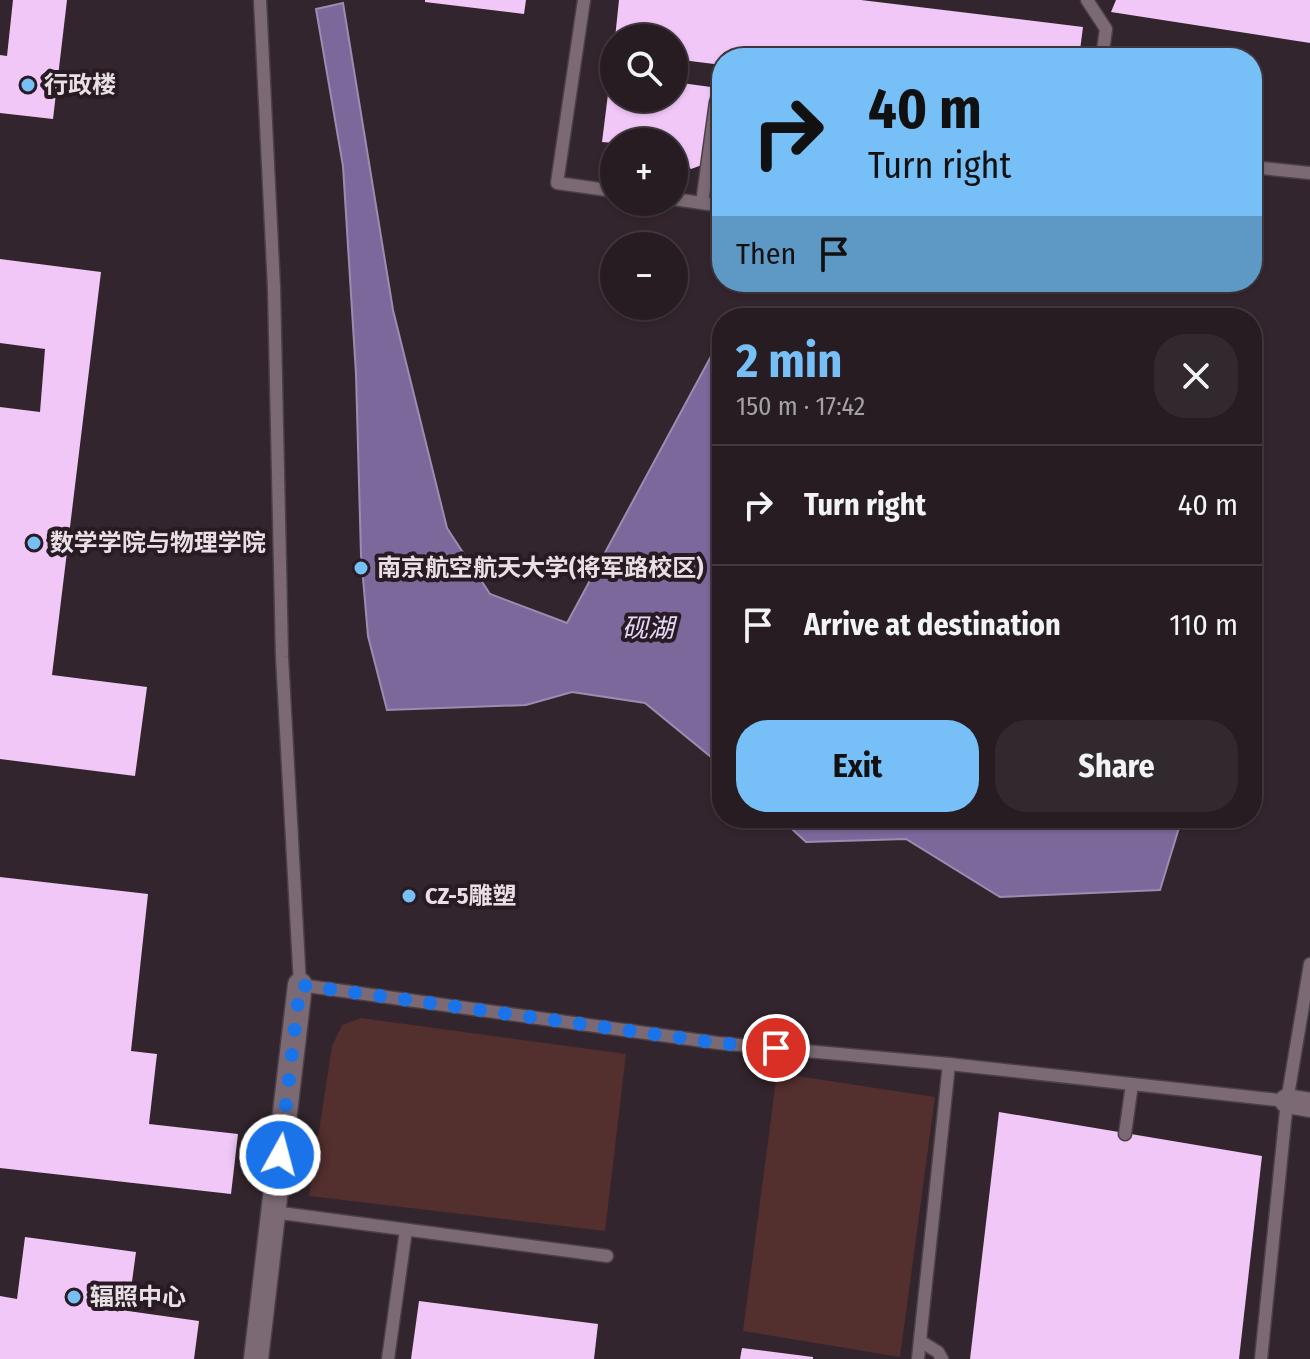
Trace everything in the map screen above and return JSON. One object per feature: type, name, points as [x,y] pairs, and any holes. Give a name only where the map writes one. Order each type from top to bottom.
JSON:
[{"type":"street","points":[[256,1359],[300,985]]},
{"type":"lane","points":[[260,0],[274,288],[282,657],[300,985],[718,1043],[949,1064],[1298,1103]]},
{"type":"lane","points":[[584,0],[557,183],[600,189]]},
{"type":"lane","points":[[1087,0],[1106,29],[1103,48]]},
{"type":"lane","points":[[702,203],[712,131]]},
{"type":"lane","points":[[1262,168],[1310,173]]},
{"type":"lane","points":[[688,201],[712,204]]},
{"type":"lane","points":[[1261,1359],[1298,1103],[1310,964]]},
{"type":"lane","points":[[918,1359],[949,1064]]},
{"type":"lane","points":[[1125,1134],[1132,1084]]},
{"type":"lane","points":[[273,1212],[607,1256]]},
{"type":"lane","points":[[388,1359],[406,1230]]},
{"type":"lane","points":[[920,1341],[938,1352],[942,1359]]},
{"type":"shaded area","points":[[361,1018],[626,1054],[605,1231],[309,1196],[332,1046],[342,1025]]},
{"type":"shaded area","points":[[777,1073],[935,1097],[900,1357],[743,1331]]},
{"type":"water","name":"砚湖","points":[[343,3],[393,310],[447,528],[490,594],[567,623],[712,355],[712,758],[645,703],[572,692],[526,705],[387,710],[368,636],[361,555],[356,374],[343,166],[316,9]]},
{"type":"water","points":[[791,828],[1179,828],[1160,890],[1000,897],[906,839],[806,842]]},
{"type":"building","name":"行政楼","points":[[13,0],[67,0],[53,119],[0,113],[0,55],[7,56]]},
{"type":"building","points":[[425,0],[526,0],[524,14]]},
{"type":"building","points":[[619,0],[861,0],[1083,27],[1080,48],[712,48],[712,64],[688,61],[688,24],[616,24]]},
{"type":"building","points":[[1116,0],[1310,0],[1310,43],[1111,12]]},
{"type":"building","points":[[688,84],[711,87],[702,165],[691,169],[688,167],[688,128],[604,128],[606,112],[688,112]]},
{"type":"building","name":"数学学院与物理学院","points":[[0,259],[101,272],[52,675],[147,687],[135,776],[0,759],[0,407],[40,412],[45,349],[0,343]]},
{"type":"building","points":[[0,877],[148,894],[131,1051],[157,1054],[149,1124],[238,1134],[231,1194],[0,1168]]},
{"type":"building","points":[[999,1112],[1262,1156],[1239,1359],[970,1359]]},
{"type":"building","name":"辐照中心","points":[[25,1237],[136,1252],[128,1311],[199,1321],[194,1359],[0,1359],[0,1296],[17,1299]]},
{"type":"building","points":[[419,1301],[598,1324],[594,1359],[411,1359]]},
{"type":"building","points":[[742,1348],[813,1357],[813,1359],[740,1359]]},
{"type":"place","name":"行政楼","points":[[28,85]]},
{"type":"place","name":"数学学院与物理学院","points":[[34,543]]},
{"type":"place","name":"南京航空航天大学(将军路校区)","points":[[361,568]]},
{"type":"place","name":"CZ-5雕塑","points":[[409,896]]},
{"type":"place","name":"辐照中心","points":[[74,1297]]},
{"type":"route","points":[[280,1155],[300,985],[718,1043],[776,1048]]}]
